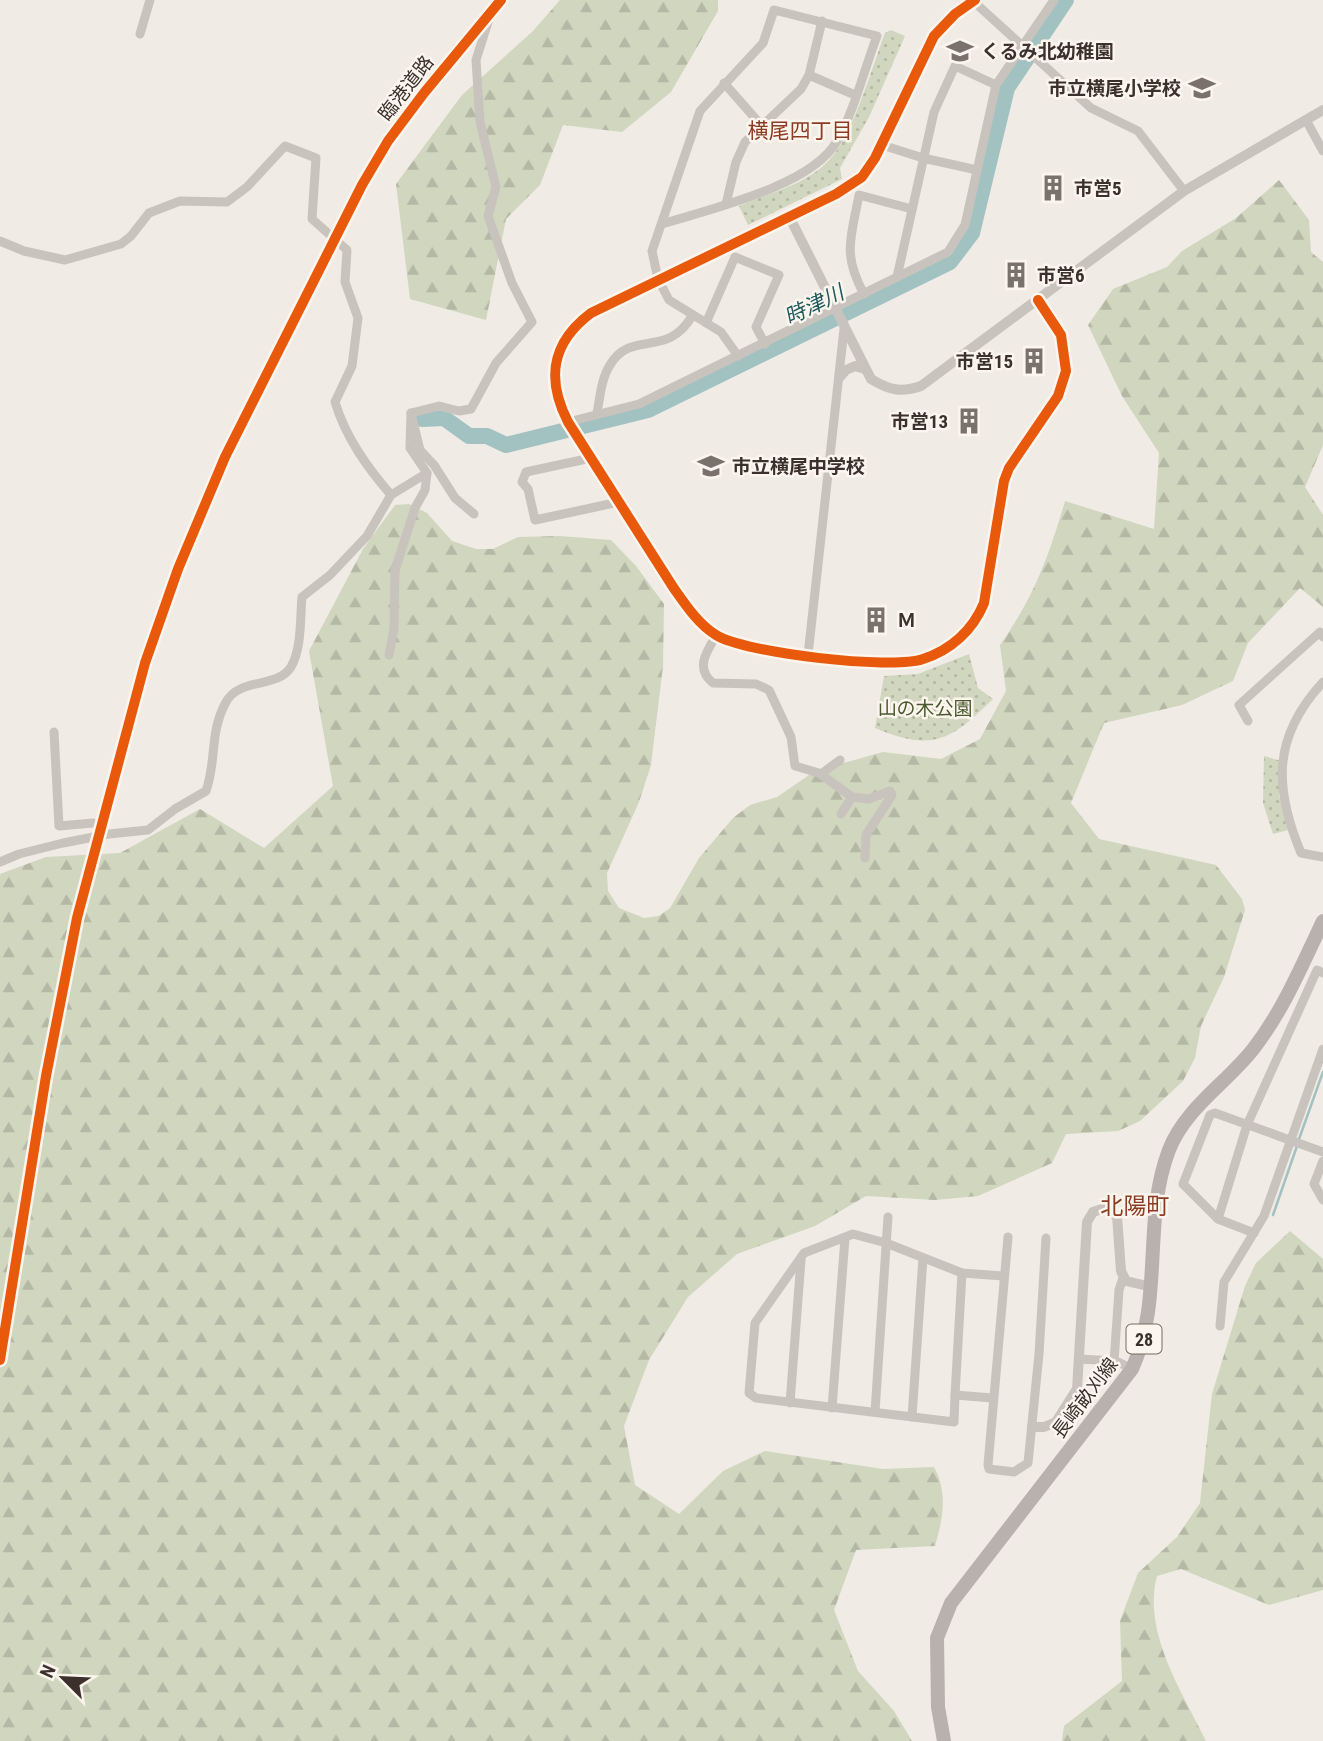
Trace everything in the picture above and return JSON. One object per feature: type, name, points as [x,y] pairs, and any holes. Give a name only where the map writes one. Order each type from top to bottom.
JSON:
[{"type":"main road","name":"長崎畝刈線","points":[[944,1741],[938,1707],[937,1638],[951,1603],[1132,1370],[1147,1331],[1160,1180],[1170,1148],[1185,1121],[1252,1050],[1275,1019],[1323,921]]},
{"type":"street","points":[[140,34],[150,0]]},
{"type":"street","name":"臨港道路","points":[[350,206],[388,141],[501,0]]},
{"type":"street","points":[[1038,300],[1061,335],[1066,370],[1058,396],[1009,468],[1004,481],[984,603],[978,617],[966,633],[947,649],[922,660],[903,662],[748,649],[716,636],[689,609],[568,423],[556,398],[555,370],[567,335],[592,313],[658,279],[790,218],[862,177],[882,145],[934,36],[973,0],[1091,107],[1138,131],[1184,191]]},
{"type":"street","points":[[568,423],[597,413],[639,404],[765,344],[948,251],[958,240],[965,225],[996,85],[1054,0]]},
{"type":"street","points":[[662,224],[795,179],[821,161],[837,141],[877,36],[774,10],[763,43],[700,111],[652,251],[658,279],[669,300],[721,332],[738,356]]},
{"type":"street","points":[[411,413],[439,407],[459,411],[471,409],[496,363],[532,322],[512,283],[488,216],[496,187],[480,122],[476,60],[492,11]]},
{"type":"street","points":[[726,204],[736,162],[746,142],[801,89],[809,75],[822,21]]},
{"type":"street","points":[[897,277],[934,112],[955,66],[996,85]]},
{"type":"street","points":[[809,75],[855,94]]},
{"type":"street","points":[[724,83],[761,125]]},
{"type":"street","points":[[790,218],[871,379],[897,391],[921,386],[1184,191],[1323,110]]},
{"type":"street","points":[[1306,120],[1323,151]]},
{"type":"street","points":[[882,145],[923,158],[977,170]]},
{"type":"street","points":[[0,240],[24,251],[65,260],[121,244],[149,213],[180,201],[227,202],[247,187],[285,146],[316,158],[313,219],[347,250],[345,282],[358,318],[352,366],[335,402],[341,422],[368,468],[391,495]]},
{"type":"street","points":[[864,294],[853,273],[848,251],[859,195],[912,209]]},
{"type":"street","points":[[706,323],[735,257],[779,275],[756,327],[765,344]]},
{"type":"street","points":[[597,413],[605,376],[620,353],[630,347],[669,340],[681,333],[692,316]]},
{"type":"street","points":[[808,655],[844,328]]},
{"type":"street","points":[[839,378],[846,370],[855,366],[865,369]]},
{"type":"street","points":[[389,655],[394,629],[395,570],[411,519],[425,490],[428,473],[410,447],[411,413]]},
{"type":"street","points":[[411,413],[420,450],[435,465],[455,498],[474,514]]},
{"type":"street","points":[[591,458],[526,472],[523,482],[528,489],[535,520],[620,502]]},
{"type":"street","points":[[0,862],[63,843],[148,830],[175,809],[206,791],[213,771],[213,737],[227,701],[237,689],[277,677],[290,668],[297,647],[302,597],[330,575],[367,536],[391,495],[428,473]]},
{"type":"street","points":[[1248,721],[1239,705],[1320,632],[1323,636]]},
{"type":"street","points":[[716,636],[704,659],[705,676],[713,684],[755,684],[769,690],[791,737],[793,764],[821,774],[852,797],[869,799],[890,791],[892,795],[866,835],[865,858]]},
{"type":"street","points":[[1323,682],[1294,719],[1282,763],[1281,787],[1288,822],[1301,853],[1323,857]]},
{"type":"street","points":[[54,732],[59,825],[93,823]]},
{"type":"street","points":[[821,774],[840,760]]},
{"type":"street","points":[[841,814],[852,797]]},
{"type":"street","points":[[1217,1219],[1247,1125],[1317,970],[1323,973]]},
{"type":"street","points":[[1220,1326],[1224,1282],[1273,1196],[1323,1049]]},
{"type":"street","points":[[1254,1233],[1217,1219],[1183,1184],[1210,1115],[1215,1113],[1323,1152]]},
{"type":"street","points":[[1323,1161],[1314,1184],[1323,1200]]},
{"type":"street","points":[[1032,1427],[1051,1426],[1056,1422],[1077,1389],[1087,1222],[1093,1212],[1099,1209],[1111,1210],[1120,1224],[1123,1278],[1119,1290],[1114,1362]]},
{"type":"street","points":[[875,1412],[888,1217]]},
{"type":"street","points":[[962,1273],[954,1422],[790,1403],[756,1398],[749,1394],[755,1323],[804,1253],[853,1234],[886,1243],[962,1273],[1003,1276]]},
{"type":"street","points":[[1008,1237],[992,1398],[989,1469],[1014,1472],[1028,1463],[1046,1238]]},
{"type":"street","points":[[832,1408],[845,1238]]},
{"type":"street","points":[[790,1403],[801,1258]]},
{"type":"street","points":[[912,1417],[923,1258]]},
{"type":"street","points":[[1123,1278],[1129,1283],[1152,1287]]},
{"type":"street","points":[[1079,1359],[1114,1362],[1132,1370]]},
{"type":"street","points":[[955,1395],[992,1398]]},
{"type":"green space","points":[[560,0],[718,0],[718,11],[671,92],[622,132],[563,125],[540,185],[506,219],[486,320],[410,299],[396,184],[462,95],[533,31]]},
{"type":"green space","points":[[891,30],[905,36],[869,117],[840,168],[842,179],[748,225],[739,206],[812,175],[831,158],[855,116],[885,33]]},
{"type":"green space","points":[[1279,180],[1309,220],[1311,252],[1323,262],[1323,445],[1305,487],[1323,515],[1323,607],[1300,588],[1248,643],[1233,681],[1182,705],[1104,723],[1071,803],[1099,839],[1216,865],[1242,899],[1245,910],[1224,977],[1201,1026],[1195,1058],[1183,1081],[1140,1121],[1118,1131],[1066,1134],[1052,1163],[978,1196],[935,1200],[866,1196],[815,1226],[737,1254],[688,1297],[649,1360],[624,1426],[635,1485],[679,1514],[723,1471],[765,1451],[883,1469],[934,1467],[943,1496],[935,1546],[856,1550],[834,1610],[858,1671],[894,1711],[912,1741],[0,1741],[0,874],[46,857],[120,853],[200,809],[264,848],[333,786],[309,651],[363,549],[395,505],[409,504],[427,513],[452,541],[476,549],[493,549],[518,537],[560,536],[611,540],[636,566],[664,604],[663,666],[651,765],[639,802],[607,873],[608,891],[619,908],[644,918],[659,916],[670,908],[699,858],[733,818],[750,805],[777,797],[815,771],[883,752],[941,759],[980,739],[1006,691],[1000,645],[1039,576],[1065,501],[1154,529],[1159,453],[1122,396],[1088,325],[1113,289],[1167,267],[1182,251],[1236,218]]},
{"type":"green space","name":"山の木公園","points":[[969,654],[978,688],[993,699],[965,725],[940,738],[926,740],[912,740],[875,728],[884,676],[918,674]]},
{"type":"green space","points":[[1264,756],[1281,761],[1279,795],[1288,830],[1273,834],[1263,803]]},
{"type":"green space","points":[[1290,1231],[1323,1259],[1323,1590],[1269,1605],[1181,1569],[1157,1576],[1155,1619],[1160,1640],[1176,1682],[1206,1741],[1062,1741],[1064,1726],[1122,1681],[1120,1621],[1138,1573],[1177,1537],[1200,1503],[1212,1394],[1245,1286],[1256,1263]]},
{"type":"waterway","name":"時津川","points":[[422,419],[444,418],[469,436],[487,436],[506,445],[648,410],[950,262],[972,233],[1007,88],[1066,0]]},
{"type":"waterway","points":[[1299,1139],[1323,1072]]},
{"type":"waterway","points":[[1273,1215],[1297,1146]]},
{"type":"tunnel","points":[[0,1360],[31,1154],[57,1018],[87,882],[146,660],[178,570],[217,477],[350,206]]},
{"type":"cycle path","points":[[0,1360],[46,1076],[77,918],[145,663],[178,569],[225,457],[362,185],[388,141],[424,93],[501,0]]},
{"type":"cycle path","points":[[975,0],[955,14],[934,36],[875,158],[862,177],[836,194],[591,313],[567,337],[560,349],[556,363],[557,391],[568,422],[673,587],[692,613],[709,630],[732,642],[818,658],[881,662],[923,659],[960,638],[979,613],[984,603],[1004,481],[1009,468],[1058,396],[1066,371],[1061,335],[1038,300]]},
{"type":"place","name":"くるみ北幼稚園","points":[[960,51]]},
{"type":"place","name":"市立横尾小学校","points":[[1202,88]]},
{"type":"place","name":"市営5","points":[[1053,188]]},
{"type":"place","name":"市営6","points":[[1016,275]]},
{"type":"place","name":"市営15","points":[[1034,361]]},
{"type":"place","name":"市営13","points":[[969,421]]},
{"type":"place","name":"市立横尾中学校","points":[[711,466]]},
{"type":"place","name":"Ｍ","points":[[876,620]]},
{"type":"district","name":"横尾四丁目","points":[[800,131]]},
{"type":"district","name":"北陽町","points":[[1135,1206]]}]
